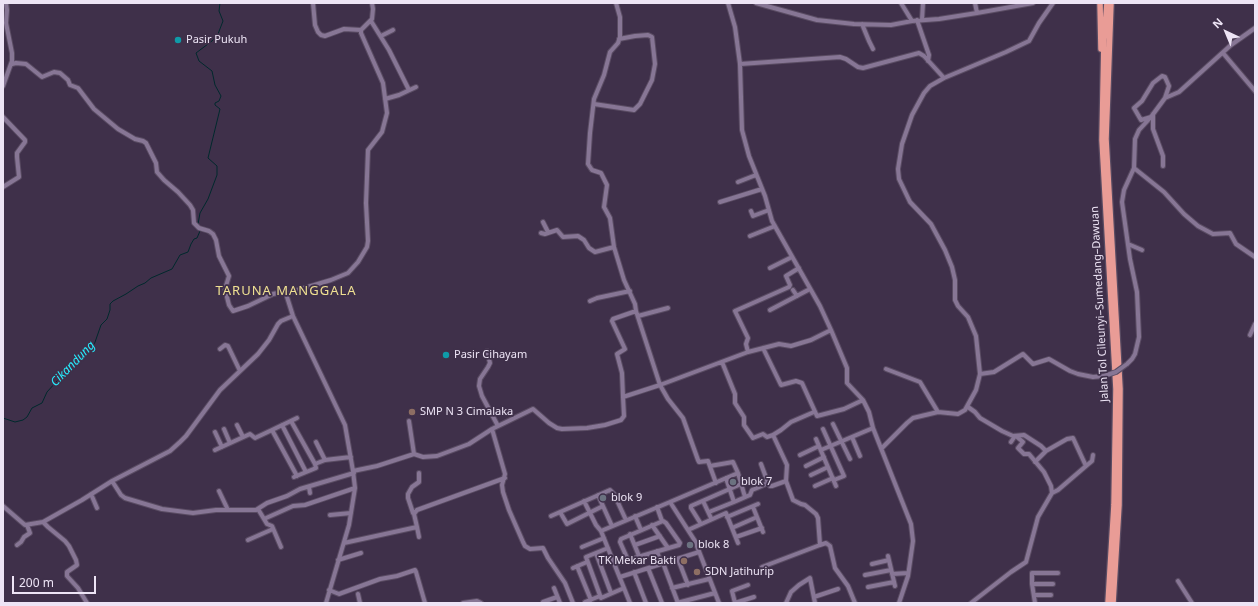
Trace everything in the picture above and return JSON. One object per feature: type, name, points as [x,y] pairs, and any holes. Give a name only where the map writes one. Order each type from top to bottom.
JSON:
[{"type":"highway","points":[[1100,3],[1100,39],[1103,81]]},
{"type":"highway","name":"Jalan Tol Cileunyi–Sumedang–Dawuan","points":[[1107,3],[1103,81],[1103,167],[1116,389],[1114,505],[1108,603]]},
{"type":"highway","name":"Jalan Tol Cileunyi–Sumedang–Dawuan","points":[[1111,3],[1106,139],[1120,389],[1119,512],[1113,603]]},
{"type":"street","points":[[3,86],[12,64],[12,53],[6,22],[6,3]]},
{"type":"street","points":[[313,3],[315,25],[318,32],[324,36],[344,29],[361,30],[371,21],[373,17],[372,3]]},
{"type":"street","points":[[616,3],[620,18],[619,39],[616,46],[610,52],[609,61],[594,104],[588,164],[592,170],[601,173],[607,185],[604,207],[610,218],[614,247],[630,291],[660,385],[682,418],[699,462],[708,461],[716,483]]},
{"type":"street","points":[[728,3],[735,27],[740,64],[742,130],[749,156],[771,217],[820,306],[848,368],[847,383],[863,400],[869,412],[873,428],[912,528],[913,541],[908,573],[899,603]]},
{"type":"street","points":[[756,3],[772,5],[817,20],[891,25],[914,20],[938,19],[1033,3]]},
{"type":"street","points":[[901,3],[914,20],[929,55],[928,61]]},
{"type":"street","points":[[922,20],[923,3]]},
{"type":"street","points":[[974,3],[977,13]]},
{"type":"street","points":[[882,448],[911,419],[938,412],[958,414],[963,412],[971,402],[979,382],[980,374],[976,336],[970,320],[955,300],[955,280],[952,267],[945,250],[931,224],[910,202],[898,180],[898,169],[902,144],[912,116],[926,89],[944,78],[1029,41],[1053,3]]},
{"type":"street","points":[[371,21],[381,36],[410,90]]},
{"type":"street","points":[[862,24],[873,49]]},
{"type":"street","points":[[1165,98],[1183,89],[1239,38],[1255,28]]},
{"type":"street","points":[[12,64],[26,64],[42,77],[54,72],[60,72],[68,80],[70,85],[78,88],[94,109],[118,129],[135,139],[146,143],[156,163],[158,172],[164,180],[190,205],[193,210],[194,223],[199,228],[213,234],[216,240],[219,256],[228,273],[229,278],[225,289],[229,305],[233,311],[248,306],[273,294],[282,292],[288,294],[344,275],[358,262],[365,250],[368,241],[366,203],[368,150],[382,132],[387,113],[383,83],[362,36],[361,30]]},
{"type":"street","points":[[381,36],[393,30]]},
{"type":"street","points":[[594,104],[634,110],[640,104],[652,80],[655,64],[652,37],[648,35],[619,39]]},
{"type":"street","points":[[740,64],[840,57],[858,67],[863,68],[919,53],[922,54],[944,78]]},
{"type":"street","points":[[1223,53],[1255,91]]},
{"type":"street","points":[[980,374],[996,371],[1023,354],[1033,364],[1049,359],[1070,371],[1093,377],[1104,376],[1116,372],[1132,359],[1135,354],[1139,336],[1137,292],[1130,259],[1122,202],[1124,190],[1134,168],[1135,139],[1140,130],[1152,115],[1165,98],[1168,86],[1165,77],[1162,76],[1153,83],[1142,101],[1134,108],[1140,120],[1152,115]]},
{"type":"street","points":[[385,99],[400,95],[416,86]]},
{"type":"street","points":[[1152,115],[1153,129],[1163,156],[1163,166]]},
{"type":"street","points":[[3,117],[25,140],[17,153],[19,176],[3,187]]},
{"type":"street","points":[[1134,168],[1164,192],[1184,214],[1198,226],[1213,234],[1230,233],[1236,244],[1255,257]]},
{"type":"street","points":[[738,182],[756,174]]},
{"type":"street","points":[[720,202],[762,190]]},
{"type":"street","points":[[751,211],[753,216],[769,210]]},
{"type":"street","points":[[543,222],[548,232]]},
{"type":"street","points":[[750,236],[776,226]]},
{"type":"street","points":[[541,233],[557,230],[563,238],[575,235],[580,236],[589,248],[595,252],[614,247]]},
{"type":"street","points":[[1128,244],[1142,250]]},
{"type":"street","points":[[770,268],[792,257]]},
{"type":"street","points":[[748,352],[746,344],[748,338],[735,311],[752,305],[789,287],[790,285],[786,276],[799,268]]},
{"type":"street","points":[[770,310],[810,289]]},
{"type":"street","points":[[793,290],[797,296]]},
{"type":"street","points":[[590,301],[597,298],[630,291]]},
{"type":"street","points":[[288,294],[288,300],[293,316],[345,425],[355,488],[344,543],[326,603]]},
{"type":"street","points":[[638,316],[668,308]]},
{"type":"street","points":[[112,481],[123,497],[149,506],[193,513],[216,510],[254,510],[267,503],[309,487],[414,454],[423,458],[448,453],[469,444],[498,426],[533,409],[557,428],[587,428],[605,425],[619,420],[624,416],[622,373],[617,354],[625,349],[612,321],[613,319],[636,311]]},
{"type":"street","points":[[3,506],[13,513],[23,524],[27,525],[43,522],[112,481],[176,446],[186,436],[220,390],[265,345],[278,324],[281,321],[293,316]]},
{"type":"street","points":[[1250,335],[1255,324]]},
{"type":"street","points":[[623,397],[660,385],[748,352],[779,344],[792,346],[811,340],[831,330]]},
{"type":"street","points":[[220,349],[225,345],[228,346],[240,371]]},
{"type":"street","points":[[763,348],[781,385],[796,381],[800,382],[817,416],[844,408],[863,400]]},
{"type":"street","points":[[487,351],[490,363],[480,378],[479,386],[482,396],[498,426]]},
{"type":"street","points":[[722,362],[735,394],[735,403],[744,418],[743,423],[752,438],[756,438],[763,434],[767,437],[773,435],[781,430],[786,424],[814,412]]},
{"type":"street","points":[[886,369],[920,382],[938,412]]},
{"type":"street","points":[[968,407],[980,418],[1016,436],[1023,442],[1018,448],[1024,454],[1029,454],[1046,475],[1053,490],[1038,517],[1026,562],[973,602]]},
{"type":"street","points":[[215,450],[250,434],[255,438],[297,418]]},
{"type":"street","points":[[409,420],[414,454]]},
{"type":"street","points":[[272,430],[296,477],[316,468],[292,421]]},
{"type":"street","points":[[833,424],[850,459]]},
{"type":"street","points":[[237,425],[243,437]]},
{"type":"street","points":[[282,425],[306,472]]},
{"type":"street","points":[[800,455],[842,442],[873,428]]},
{"type":"street","points":[[224,429],[230,443]]},
{"type":"street","points":[[815,486],[844,476],[823,429]]},
{"type":"street","points":[[492,430],[505,478],[502,486],[503,492],[509,510],[525,546],[530,549],[543,548],[548,558],[566,583],[573,603]]},
{"type":"street","points":[[215,432],[222,447]]},
{"type":"street","points":[[773,435],[787,465],[786,481],[793,500],[805,505],[816,514],[818,518],[820,545]]},
{"type":"street","points":[[1011,442],[1016,436],[1022,435],[1041,446],[1046,451]]},
{"type":"street","points":[[852,437],[860,456]]},
{"type":"street","points":[[1035,462],[1046,451],[1072,438],[1086,466]]},
{"type":"street","points":[[816,439],[836,486]]},
{"type":"street","points":[[316,442],[325,460]]},
{"type":"street","points":[[1052,493],[1058,490],[1093,460],[1093,455]]},
{"type":"street","points":[[315,464],[325,460],[351,457]]},
{"type":"street","points":[[806,466],[824,457]]},
{"type":"street","points":[[710,466],[733,462],[745,497]]},
{"type":"street","points":[[761,464],[768,483],[771,486],[786,481]]},
{"type":"street","points":[[811,475],[828,467]]},
{"type":"street","points":[[419,473],[419,482],[412,487],[408,494],[419,537]]},
{"type":"street","points":[[601,531],[738,473]]},
{"type":"street","points":[[414,514],[417,510],[505,478]]},
{"type":"street","points":[[726,478],[734,502]]},
{"type":"street","points":[[708,512],[750,495],[753,490],[768,483]]},
{"type":"street","points":[[700,524],[691,507],[741,484]]},
{"type":"street","points":[[309,487],[310,493]]},
{"type":"street","points":[[264,519],[293,506],[304,505],[355,488]]},
{"type":"street","points":[[552,516],[611,490],[626,520]]},
{"type":"street","points":[[219,491],[228,510]]},
{"type":"street","points":[[91,494],[96,508]]},
{"type":"street","points":[[598,495],[612,526]]},
{"type":"street","points":[[584,501],[596,526],[601,531],[630,603]]},
{"type":"street","points":[[703,501],[711,518]]},
{"type":"street","points":[[670,502],[695,541],[719,603]]},
{"type":"street","points":[[688,530],[711,518],[727,515],[758,504]]},
{"type":"street","points":[[560,512],[567,524],[604,506]]},
{"type":"street","points":[[723,506],[738,543]]},
{"type":"street","points":[[736,538],[762,530],[753,506]]},
{"type":"street","points":[[614,564],[679,545],[680,543],[666,523],[662,521],[657,507]]},
{"type":"street","points":[[258,509],[267,524],[273,529],[281,547]]},
{"type":"street","points":[[330,515],[351,513]]},
{"type":"street","points":[[635,516],[641,530]]},
{"type":"street","points":[[732,528],[757,518]]},
{"type":"street","points":[[628,560],[620,540],[623,537],[662,521]]},
{"type":"street","points":[[43,522],[69,546],[77,565],[69,571],[67,576],[78,588],[87,603]]},
{"type":"street","points":[[17,545],[21,542],[24,536],[30,533],[27,525]]},
{"type":"street","points":[[652,525],[668,548]]},
{"type":"street","points":[[344,543],[417,527]]},
{"type":"street","points":[[248,540],[273,529]]},
{"type":"street","points":[[630,534],[639,556]]},
{"type":"street","points":[[635,545],[660,536]]},
{"type":"street","points":[[582,547],[604,538]]},
{"type":"street","points":[[762,567],[820,545],[826,543],[829,544],[835,568],[848,586],[854,603]]},
{"type":"street","points":[[600,596],[586,557],[608,548]]},
{"type":"street","points":[[657,551],[677,603],[715,593]]},
{"type":"street","points":[[620,577],[699,552]]},
{"type":"street","points":[[338,560],[361,553]]},
{"type":"street","points":[[596,553],[611,593]]},
{"type":"street","points":[[868,587],[894,584],[888,558],[872,564]]},
{"type":"street","points":[[678,559],[688,585]]},
{"type":"street","points":[[588,562],[575,567],[591,600]]},
{"type":"street","points":[[648,568],[662,603]]},
{"type":"street","points":[[329,590],[339,594],[380,579],[397,576],[415,570],[425,603]]},
{"type":"street","points":[[634,572],[646,603]]},
{"type":"street","points":[[865,576],[892,572],[908,573]]},
{"type":"street","points":[[1035,603],[1032,573],[1058,573]]},
{"type":"street","points":[[786,603],[791,592],[810,578],[815,603]]},
{"type":"street","points":[[672,588],[709,579]]},
{"type":"street","points":[[1178,581],[1192,603]]},
{"type":"street","points":[[1032,584],[1053,584]]},
{"type":"street","points":[[748,585],[732,590],[731,593],[735,603],[754,597]]},
{"type":"street","points":[[554,588],[560,603]]},
{"type":"street","points":[[585,602],[600,596],[601,598],[624,588]]},
{"type":"street","points":[[814,597],[838,589]]},
{"type":"street","points":[[358,594],[360,603]]},
{"type":"street","points":[[1034,595],[1051,595]]},
{"type":"street","points":[[543,602],[557,597]]},
{"type":"street","points":[[463,603],[477,601],[481,603]]},
{"type":"waterway","name":"Cikandung","points":[[198,224],[200,213],[208,199],[217,175],[217,166],[208,158],[220,109],[215,105],[215,103],[219,101],[221,96],[215,85],[212,71],[199,61],[196,53],[212,41],[218,34],[223,21],[219,11],[220,3]]},
{"type":"waterway","name":"Cikandung","points":[[3,418],[15,422],[23,420],[27,417],[32,408],[42,403],[47,392],[75,359],[83,356],[94,345],[101,325],[107,319],[110,304],[151,278],[172,269],[180,255],[188,252],[191,244],[194,239],[197,238],[200,231]]},
{"type":"place","name":"Pasir Pukuh","points":[[178,40]]},
{"type":"place","name":"Pasir Cihayam","points":[[446,355]]},
{"type":"place","name":"SMP N 3 Cimalaka","points":[[412,412]]},
{"type":"place","name":"blok 7","points":[[733,482]]},
{"type":"place","name":"blok 9","points":[[603,498]]},
{"type":"place","name":"blok 8","points":[[690,545]]},
{"type":"place","name":"TK Mekar Bakti","points":[[684,561]]},
{"type":"place","name":"SDN Jatihurip","points":[[697,572]]},
{"type":"district","name":"TARUNA MANGGALA","points":[[286,291]]}]
